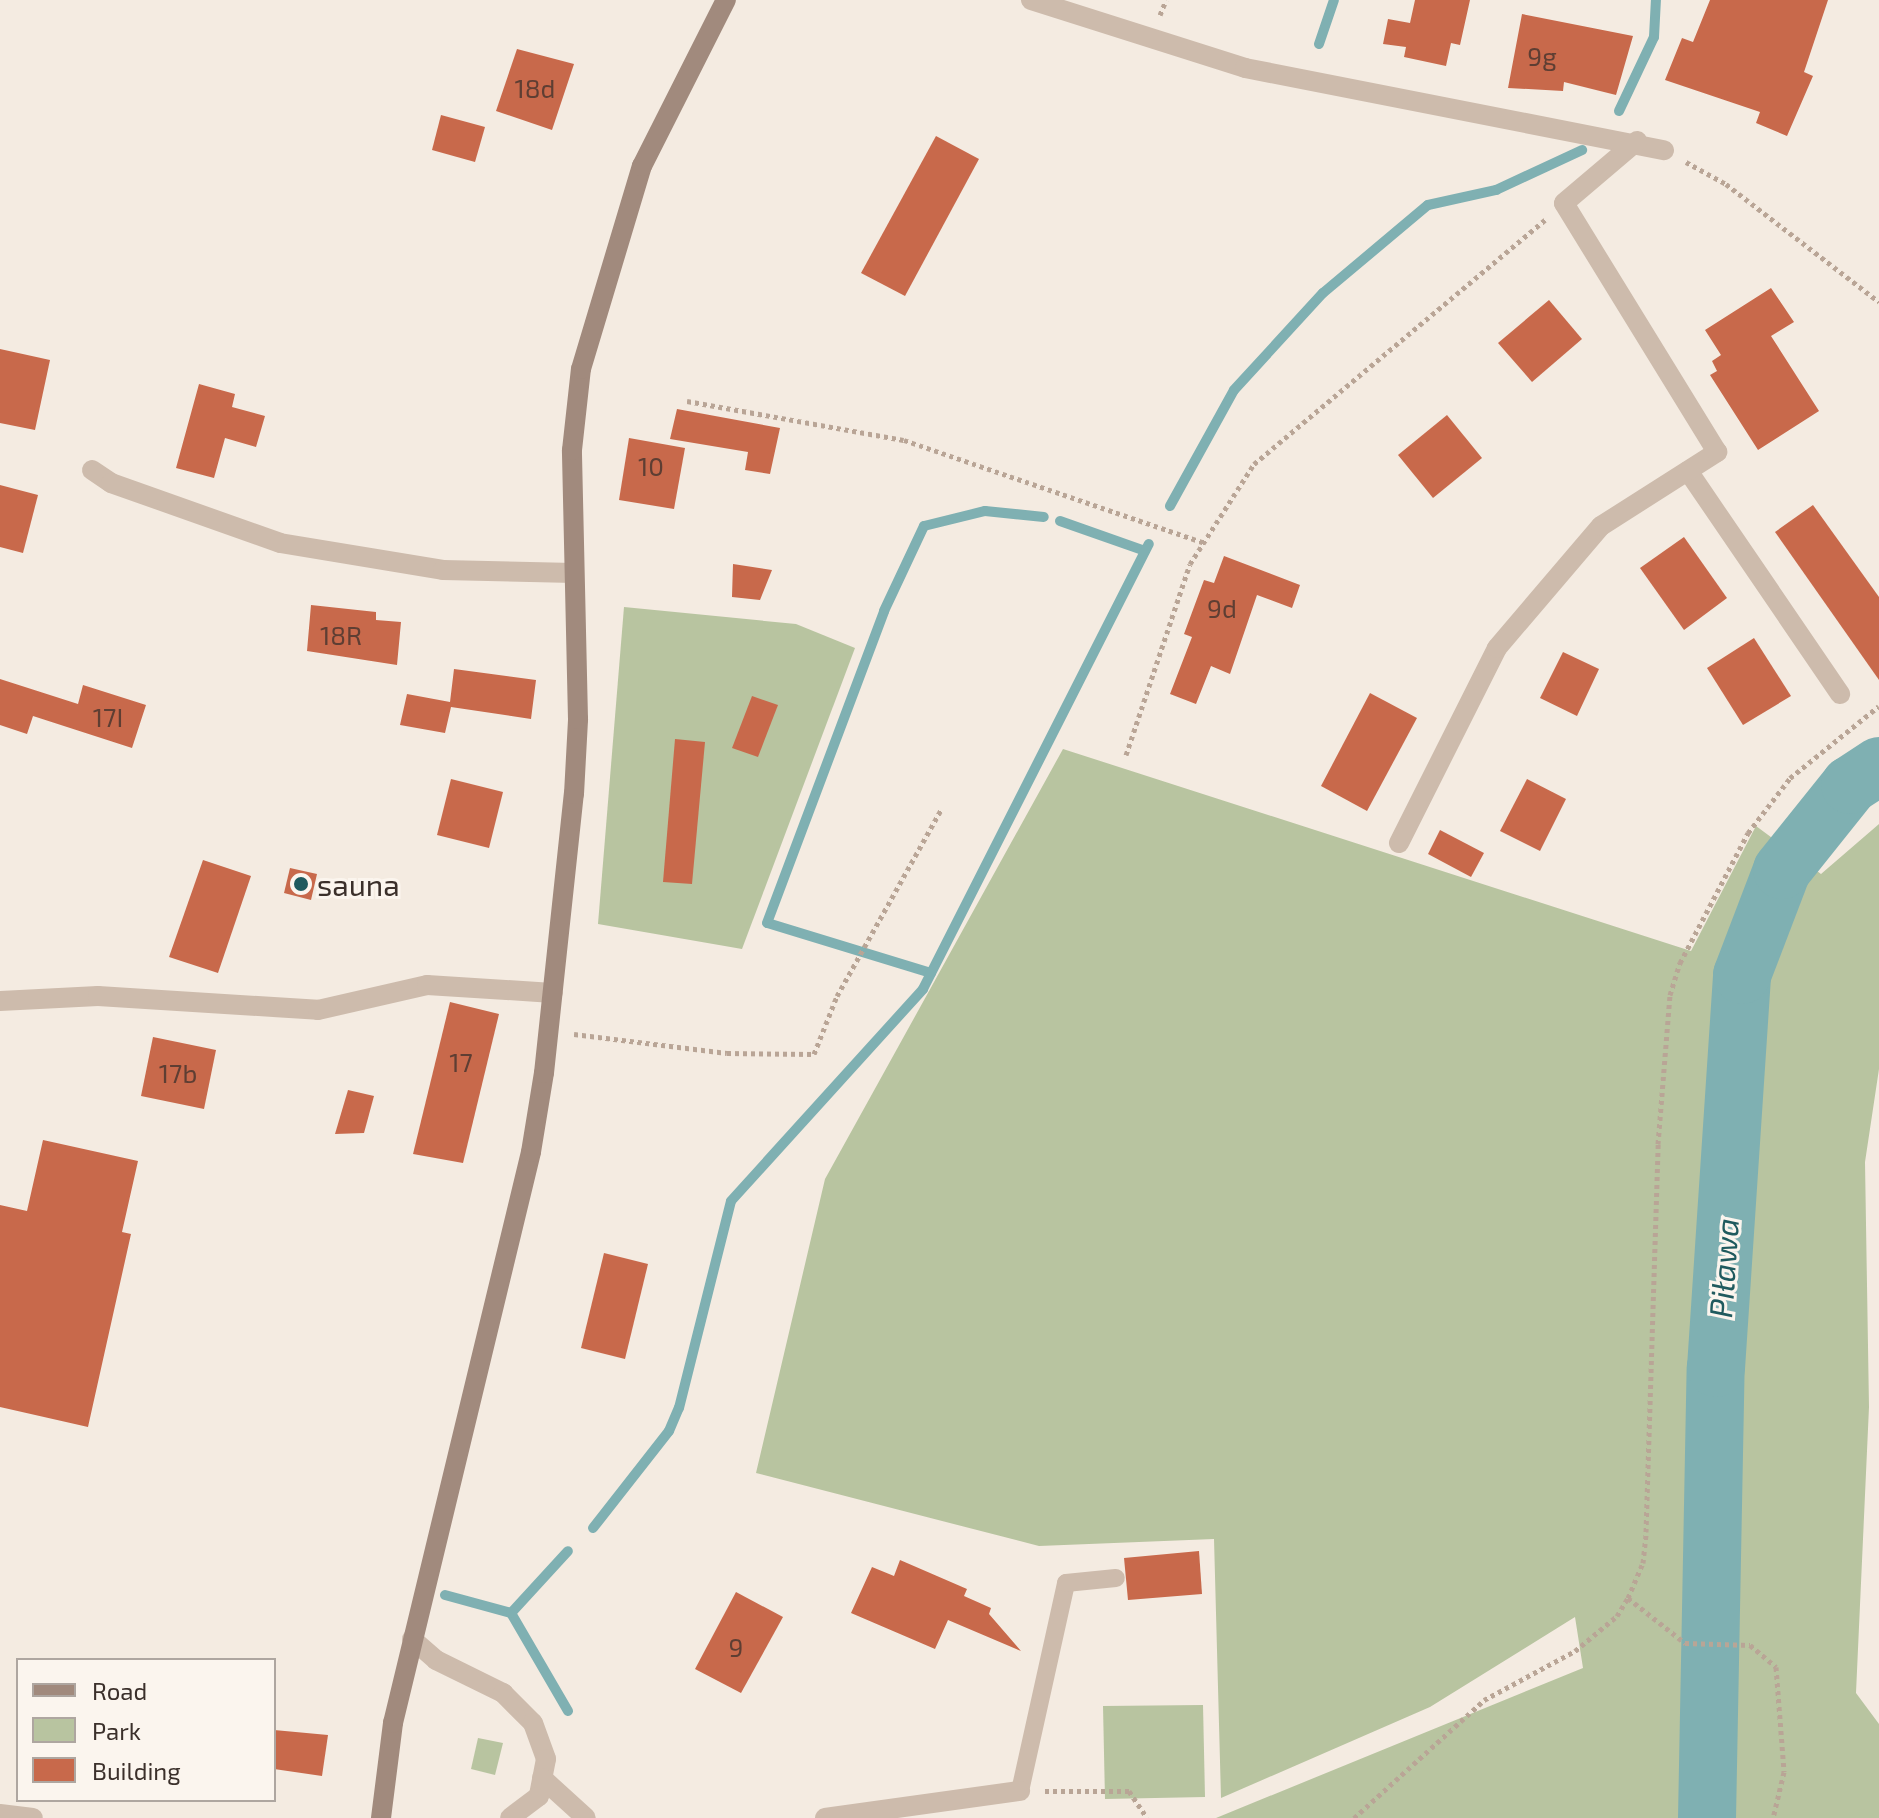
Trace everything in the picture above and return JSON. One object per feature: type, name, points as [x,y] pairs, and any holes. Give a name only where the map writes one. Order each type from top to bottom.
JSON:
[{"type":"street","points":[[381,1818],[393,1723],[531,1152],[549,1031],[577,732],[572,450],[581,369],[642,166],[726,0]]},
{"type":"street","points":[[1031,0],[1245,68],[1637,141],[1664,150]]},
{"type":"street","points":[[1399,843],[1497,648],[1601,526],[1717,452],[1564,203],[1637,141]]},
{"type":"street","points":[[92,470],[111,483],[280,543],[443,570],[574,573]]},
{"type":"street","points":[[1688,471],[1840,694]]},
{"type":"street","points":[[0,1001],[98,996],[318,1010],[427,985],[553,993]]},
{"type":"street","points":[[412,1639],[436,1660],[503,1693],[533,1723],[546,1759],[539,1796],[510,1818]]},
{"type":"street","points":[[542,1778],[586,1818]]},
{"type":"street","points":[[825,1818],[1020,1791]]},
{"type":"street","points":[[0,1814],[33,1818]]},
{"type":"lane","points":[[1020,1791],[1066,1583],[1116,1578]]},
{"type":"path","points":[[1664,150],[1726,184],[1879,302]]},
{"type":"path","points":[[1126,755],[1190,564],[1254,464],[1564,203]]},
{"type":"path","points":[[687,401],[904,440],[1204,543]]},
{"type":"path","points":[[1354,1818],[1484,1700],[1575,1651],[1617,1616],[1628,1598],[1643,1563],[1646,1532],[1658,1144],[1670,995],[1680,963],[1748,833],[1790,778],[1879,706]]},
{"type":"path","points":[[549,1031],[727,1053],[814,1054],[855,964],[942,808]]},
{"type":"path","points":[[1628,1598],[1669,1635],[1701,1644],[1750,1645],[1776,1667],[1784,1772],[1773,1818]]},
{"type":"path","points":[[1020,1791],[1129,1791],[1147,1818]]},
{"type":"green space","points":[[624,607],[796,624],[855,648],[742,949],[598,924]]},
{"type":"green space","points":[[1063,749],[1691,951],[1756,826],[1821,874],[1879,824],[1879,1069],[1865,1162],[1869,1407],[1856,1693],[1879,1724],[1879,1818],[1216,1818],[1583,1668],[1575,1617],[1430,1707],[1221,1798],[1214,1539],[1039,1546],[756,1473],[825,1179]]},
{"type":"green space","points":[[1203,1705],[1205,1797],[1105,1799],[1103,1706]]},
{"type":"green space","points":[[478,1738],[503,1743],[495,1775],[471,1769]]},
{"type":"water","points":[[1879,751],[1879,791],[1826,836],[1803,817]]},
{"type":"building","points":[[1415,0],[1470,0],[1460,45],[1451,43],[1446,66],[1404,57],[1406,47],[1383,44],[1388,19],[1410,23]]},
{"type":"building","points":[[1710,0],[1828,0],[1804,72],[1813,76],[1787,136],[1756,123],[1760,112],[1665,80],[1682,38],[1693,42]]},
{"type":"building","points":[[1522,14],[1633,36],[1616,95],[1564,82],[1563,91],[1508,88]]},
{"type":"building","points":[[517,49],[574,64],[552,130],[496,111]]},
{"type":"building","points":[[441,115],[485,127],[475,162],[432,150]]},
{"type":"building","points":[[936,136],[979,159],[905,296],[861,273]]},
{"type":"building","points":[[1771,288],[1794,322],[1771,336],[1819,411],[1758,450],[1710,375],[1717,371],[1712,361],[1721,355],[1705,330]]},
{"type":"building","points":[[1549,300],[1582,339],[1532,382],[1498,343]]},
{"type":"building","points":[[0,349],[50,360],[35,430],[0,423]]},
{"type":"building","points":[[199,384],[235,394],[232,407],[265,416],[256,447],[225,438],[214,478],[176,468]]},
{"type":"building","points":[[677,409],[780,428],[770,474],[745,470],[748,452],[670,439]]},
{"type":"building","points":[[1447,415],[1482,458],[1433,498],[1398,455]]},
{"type":"building","points":[[629,438],[685,448],[674,509],[619,500]]},
{"type":"building","points":[[0,485],[38,495],[23,553],[0,547]]},
{"type":"building","points":[[1813,505],[1879,597],[1879,680],[1775,532]]},
{"type":"building","points":[[1684,537],[1727,598],[1684,630],[1640,568]]},
{"type":"building","points":[[1224,556],[1300,585],[1292,608],[1257,595],[1230,674],[1211,666],[1196,704],[1170,694],[1192,637],[1184,634],[1204,580],[1214,583]]},
{"type":"building","points":[[733,564],[772,570],[760,600],[732,597]]},
{"type":"building","points":[[311,605],[376,612],[376,620],[401,622],[397,665],[307,651]]},
{"type":"building","points":[[1754,638],[1791,696],[1743,725],[1707,668]]},
{"type":"building","points":[[1563,652],[1599,669],[1577,716],[1540,698]]},
{"type":"building","points":[[454,669],[536,680],[531,719],[451,707],[445,733],[400,725],[407,694],[450,702]]},
{"type":"building","points":[[0,679],[78,704],[83,685],[146,705],[132,748],[33,716],[27,734],[0,725]]},
{"type":"building","points":[[1370,693],[1417,718],[1367,811],[1321,786]]},
{"type":"building","points":[[752,696],[778,705],[758,757],[732,748]]},
{"type":"building","points":[[675,739],[705,742],[692,884],[663,882]]},
{"type":"building","points":[[451,779],[503,792],[489,848],[437,835]]},
{"type":"building","points":[[1527,779],[1566,799],[1540,851],[1500,831]]},
{"type":"building","points":[[1440,830],[1484,853],[1471,877],[1428,854]]},
{"type":"building","points":[[203,860],[251,876],[218,973],[169,957]]},
{"type":"building","name":"sauna","points":[[290,868],[317,874],[311,900],[284,893]]},
{"type":"building","points":[[450,1002],[499,1014],[463,1163],[413,1154]]},
{"type":"building","points":[[153,1037],[216,1050],[204,1109],[141,1096]]},
{"type":"building","points":[[348,1090],[374,1096],[364,1133],[335,1134]]},
{"type":"building","points":[[43,1140],[138,1161],[122,1232],[131,1234],[88,1427],[0,1407],[0,1205],[27,1211]]},
{"type":"building","points":[[604,1253],[648,1264],[625,1359],[581,1348]]},
{"type":"building","points":[[1199,1551],[1202,1594],[1128,1600],[1124,1558]]},
{"type":"building","points":[[900,1560],[967,1589],[964,1596],[991,1608],[989,1614],[1021,1651],[948,1620],[935,1649],[851,1613],[872,1567],[894,1576]]},
{"type":"building","points":[[736,1592],[783,1617],[741,1693],[695,1669]]},
{"type":"building","points":[[276,1730],[328,1735],[322,1776],[276,1769]]},
{"type":"waterway","points":[[1319,44],[1334,0]]},
{"type":"waterway","points":[[1619,111],[1654,37],[1656,0]]},
{"type":"waterway","points":[[1170,506],[1234,390],[1323,293],[1428,205],[1496,190],[1582,150]]},
{"type":"waterway","points":[[931,973],[767,923],[884,611],[924,526],[985,511],[1044,517]]},
{"type":"waterway","points":[[1060,521],[1145,551]]},
{"type":"waterway","points":[[593,1528],[669,1431],[679,1408],[731,1201],[923,989],[1149,544]]},
{"type":"waterway","name":"Piława","points":[[1707,1818],[1716,1368],[1742,975],[1782,870],[1850,785],[1879,766]]},
{"type":"waterway","points":[[568,1551],[511,1613],[568,1711]]},
{"type":"waterway","points":[[445,1595],[511,1613]]},
{"type":"place","name":"sauna","points":[[301,884]]}]
